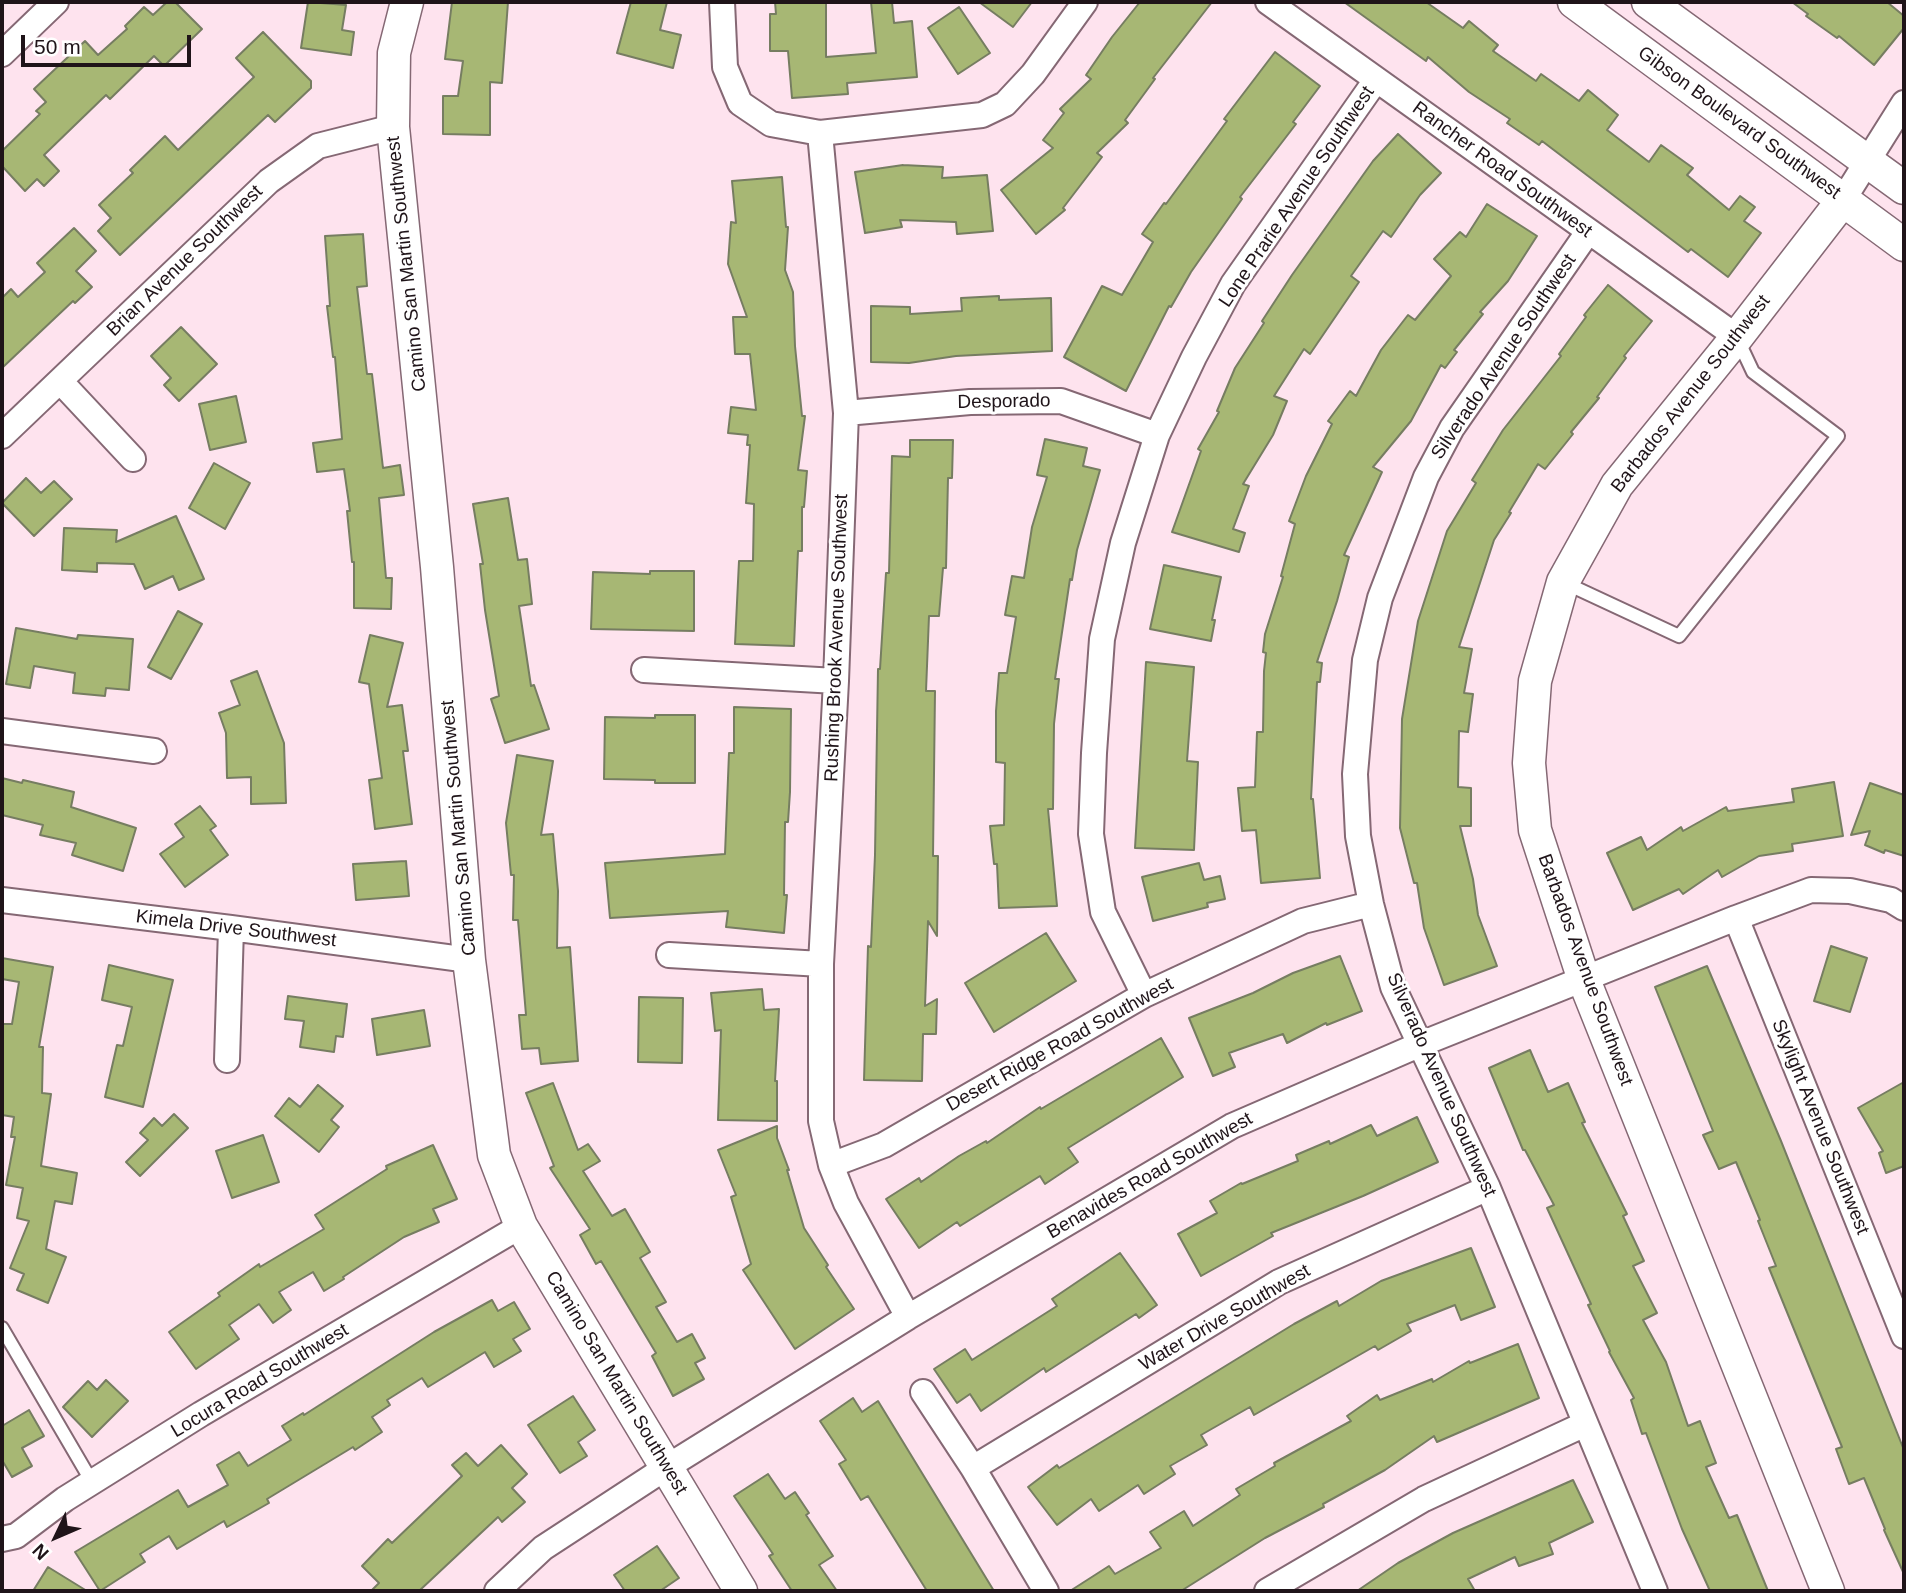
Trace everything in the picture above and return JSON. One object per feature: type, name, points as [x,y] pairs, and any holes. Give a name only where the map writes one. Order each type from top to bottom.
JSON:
[{"type":"street","points":[[2,54],[56,2]]},
{"type":"street","name":"Camino San Martin Southwest","points":[[407,2],[394,53],[393,127],[438,567],[469,960],[494,1156],[521,1226],[741,1591]]},
{"type":"street","points":[[722,2],[725,67],[740,103],[771,124],[820,133],[982,115],[1005,104],[1033,74],[1085,2]]},
{"type":"street","name":"Rancher Road Southwest","points":[[1268,2],[1737,337]]},
{"type":"street","name":"Gibson Boulevard Southwest","points":[[1574,2],[1904,245]]},
{"type":"street","points":[[1648,2],[1904,188]]},
{"type":"street","name":"Lone Prarie Avenue Southwest","points":[[1144,995],[1103,912],[1091,834],[1102,639],[1123,542],[1157,435],[1233,284],[1376,80]]},
{"type":"street","points":[[1843,200],[1904,103]]},
{"type":"street","name":"Brian Avenue Southwest","points":[[2,436],[269,181],[318,146],[393,127]]},
{"type":"street","name":"Rushing Brook Avenue Southwest","points":[[820,133],[846,413],[836,681],[821,964],[821,1121],[831,1165],[846,1203],[908,1317]]},
{"type":"street","name":"Barbados Avenue Southwest","points":[[1828,1591],[1584,980],[1535,831],[1529,763],[1535,681],[1563,582],[1617,485],[1843,200]]},
{"type":"street","name":"Silverado Avenue Southwest","points":[[1588,232],[1452,428],[1426,477],[1380,598],[1365,660],[1355,774],[1358,836],[1371,904],[1393,987],[1488,1188],[1655,1591]]},
{"type":"street","points":[[60,381],[133,458]]},
{"type":"street","name":"Desporado","points":[[846,413],[970,402],[1061,401],[1157,435]]},
{"type":"street","points":[[644,670],[836,681]]},
{"type":"street","points":[[2,731],[154,751]]},
{"type":"street","name":"Benavides Road Southwest","points":[[496,1591],[543,1548],[667,1468],[908,1317],[1233,1126],[1421,1044],[1811,890],[1850,891],[1891,900],[1904,908]]},
{"type":"street","name":"Kimela Drive Southwest","points":[[2,900],[469,960]]},
{"type":"street","name":"Desert Ridge Road Southwest","points":[[831,1165],[884,1145],[1144,995],[1303,921],[1371,904]]},
{"type":"street","name":"Skylight Avenue Southwest","points":[[1735,918],[1904,1336]]},
{"type":"street","points":[[227,1060],[231,928]]},
{"type":"street","points":[[669,955],[821,964]]},
{"type":"street","name":"Water Drive Southwest","points":[[972,1468],[1279,1282],[1488,1188]]},
{"type":"street","name":"Locura Road Southwest","points":[[2,1539],[16,1536],[65,1499],[201,1415],[521,1226]]},
{"type":"street","points":[[923,1392],[1046,1591]]},
{"type":"street","points":[[1267,1591],[1424,1499],[1586,1424]]},
{"type":"lane","points":[[1563,582],[1679,636],[1838,436],[1753,372],[1737,337]]},
{"type":"lane","points":[[2,1328],[92,1482]]},
{"type":"building","points":[[167,2],[175,2],[202,29],[164,66],[154,56],[110,99],[106,95],[44,155],[59,171],[44,186],[37,179],[25,191],[2,166],[2,151],[40,114],[36,111],[46,102],[34,89],[85,41],[98,55],[127,29],[125,26],[144,7],[153,15]]},
{"type":"building","points":[[308,2],[346,5],[342,30],[354,32],[351,55],[301,48]]},
{"type":"building","points":[[452,2],[508,2],[502,83],[490,82],[490,135],[443,134],[443,96],[458,96],[463,61],[445,59]]},
{"type":"building","points":[[631,2],[667,2],[660,30],[681,35],[673,68],[617,53]]},
{"type":"building","points":[[775,2],[826,2],[826,57],[876,53],[871,2],[892,2],[894,23],[912,21],[917,77],[847,83],[848,94],[792,98],[788,51],[770,51],[770,14],[776,14]]},
{"type":"building","points":[[979,2],[1032,2],[1013,27]]},
{"type":"building","points":[[1140,2],[1212,2],[1153,78],[1155,79],[1125,120],[1128,123],[1097,153],[1102,157],[1063,208],[1065,210],[1036,234],[1001,190],[1053,148],[1043,140],[1064,113],[1060,109],[1091,79],[1086,75]]},
{"type":"building","points":[[1344,2],[1426,2],[1463,28],[1469,21],[1498,45],[1493,51],[1536,81],[1541,74],[1579,101],[1588,90],[1618,115],[1607,130],[1649,162],[1661,145],[1693,168],[1687,175],[1729,210],[1740,196],[1755,207],[1744,221],[1761,233],[1728,277],[1691,249],[1688,252],[1542,141],[1539,145],[1507,123],[1510,119],[1469,92],[1428,57],[1426,61]]},
{"type":"building","points":[[1792,2],[1887,2],[1904,16],[1904,28],[1874,65],[1839,36],[1837,38],[1806,16],[1808,14]]},
{"type":"building","points":[[959,7],[990,53],[958,74],[928,28]]},
{"type":"building","points":[[263,32],[311,81],[311,88],[275,122],[268,115],[120,255],[98,231],[111,218],[99,205],[133,173],[130,170],[165,136],[178,150],[254,77],[236,58]]},
{"type":"building","points":[[1275,52],[1320,86],[1293,122],[1296,124],[1240,197],[1242,199],[1191,272],[1171,307],[1169,306],[1126,391],[1064,357],[1102,286],[1122,295],[1153,242],[1142,234]]},
{"type":"building","points":[[1398,134],[1441,173],[1420,195],[1391,237],[1383,231],[1351,276],[1359,282],[1310,354],[1304,349],[1274,396],[1287,401],[1273,435],[1243,484],[1249,486],[1233,529],[1245,533],[1239,552],[1172,532],[1201,451],[1198,449],[1219,412],[1217,411],[1235,368],[1292,275],[1373,161]]},
{"type":"building","points":[[903,165],[943,167],[942,178],[987,175],[993,231],[957,234],[956,222],[900,220],[902,227],[865,233],[855,172]]},
{"type":"building","points":[[782,177],[788,227],[785,270],[793,292],[795,346],[802,416],[805,416],[798,470],[807,471],[802,507],[802,551],[798,551],[794,646],[735,644],[739,561],[753,561],[754,504],[746,503],[750,445],[747,445],[748,435],[728,433],[731,407],[756,410],[750,354],[735,354],[733,317],[747,317],[728,264],[731,222],[736,223],[732,181]]},
{"type":"building","points":[[1487,204],[1537,236],[1508,281],[1480,312],[1483,314],[1454,350],[1457,352],[1445,368],[1441,365],[1411,421],[1373,467],[1382,472],[1344,555],[1349,557],[1317,662],[1322,663],[1320,682],[1317,682],[1311,799],[1320,878],[1261,883],[1256,830],[1242,831],[1238,788],[1255,787],[1257,732],[1263,732],[1265,634],[1283,577],[1281,576],[1295,524],[1289,521],[1306,476],[1332,424],[1328,421],[1350,391],[1356,396],[1381,350],[1408,315],[1415,320],[1451,276],[1434,259],[1460,232],[1466,237]]},
{"type":"building","points":[[74,228],[96,251],[76,271],[92,287],[75,303],[73,301],[2,368],[2,298],[11,289],[18,297],[45,272],[37,263]]},
{"type":"building","points":[[363,234],[367,286],[357,287],[367,374],[372,374],[383,468],[400,465],[404,495],[379,498],[386,578],[392,578],[391,609],[354,608],[354,562],[344,469],[317,472],[313,443],[342,439],[335,357],[327,306],[330,306],[325,236]]},
{"type":"building","points":[[1608,285],[1652,321],[1624,356],[1626,358],[1597,397],[1599,398],[1571,432],[1573,434],[1545,469],[1538,464],[1509,512],[1511,513],[1494,540],[1459,647],[1472,649],[1464,693],[1473,694],[1468,732],[1459,731],[1458,787],[1471,788],[1471,826],[1460,826],[1473,879],[1478,915],[1497,966],[1444,985],[1424,928],[1417,883],[1414,883],[1400,828],[1402,719],[1418,621],[1447,531],[1476,483],[1472,480],[1503,430],[1561,356],[1559,354],[1586,317],[1584,315]]},
{"type":"building","points":[[999,296],[999,300],[1051,298],[1052,351],[956,356],[909,363],[871,362],[871,306],[910,307],[910,314],[962,311],[961,298]]},
{"type":"building","points":[[181,327],[217,364],[179,401],[164,385],[171,378],[151,356]]},
{"type":"building","points":[[236,396],[246,442],[210,450],[199,404]]},
{"type":"building","points":[[1045,439],[1087,448],[1083,466],[1100,470],[1077,550],[1072,580],[1070,579],[1055,679],[1059,679],[1054,724],[1053,809],[1048,809],[1057,906],[999,908],[997,864],[994,864],[990,826],[1004,825],[1005,763],[996,762],[999,673],[1007,673],[1016,617],[1005,615],[1012,576],[1024,578],[1032,527],[1047,477],[1037,475]]},
{"type":"building","points":[[910,440],[953,440],[952,478],[948,478],[946,568],[943,568],[939,616],[929,616],[926,691],[935,691],[933,856],[938,856],[937,936],[928,921],[925,1006],[937,999],[936,1034],[923,1034],[922,1081],[864,1080],[868,946],[871,947],[875,855],[878,669],[886,573],[889,573],[892,456],[910,457]]},
{"type":"building","points":[[214,463],[250,483],[225,529],[189,508]]},
{"type":"building","points":[[26,478],[41,493],[54,481],[72,499],[34,536],[2,503]]},
{"type":"building","points":[[508,498],[518,560],[527,559],[532,604],[519,606],[531,686],[534,685],[549,729],[505,743],[491,699],[499,696],[485,610],[480,564],[483,564],[473,504]]},
{"type":"building","points":[[176,516],[204,579],[179,590],[173,576],[145,589],[134,564],[97,563],[97,572],[62,570],[64,528],[117,530],[116,542]]},
{"type":"building","points":[[1164,565],[1221,577],[1212,620],[1215,620],[1211,641],[1150,629]]},
{"type":"building","points":[[650,571],[694,571],[694,631],[591,629],[593,572],[650,574]]},
{"type":"building","points":[[178,611],[202,624],[171,679],[148,667]]},
{"type":"building","points":[[16,628],[77,639],[78,635],[133,639],[129,690],[106,688],[105,696],[73,693],[75,673],[34,666],[30,688],[6,684]]},
{"type":"building","points":[[370,635],[403,643],[387,707],[402,705],[408,751],[403,751],[412,824],[375,829],[369,780],[382,778],[369,684],[359,682]]},
{"type":"building","points":[[1146,662],[1194,667],[1187,761],[1198,762],[1194,850],[1135,848]]},
{"type":"building","points":[[257,671],[284,743],[286,803],[251,804],[251,777],[227,778],[226,733],[219,713],[240,705],[231,681]]},
{"type":"building","points":[[734,707],[791,709],[790,792],[788,822],[785,822],[784,895],[787,895],[784,933],[726,927],[728,911],[610,918],[605,863],[725,854],[729,753],[734,753]]},
{"type":"building","points":[[655,715],[695,715],[695,783],[604,779],[605,717],[655,718]]},
{"type":"building","points":[[517,755],[553,761],[541,835],[553,834],[558,891],[557,948],[570,947],[578,1061],[541,1064],[539,1048],[522,1049],[519,1015],[526,1015],[518,920],[513,920],[514,875],[511,875],[506,823]]},
{"type":"building","points":[[2,778],[74,792],[71,807],[136,828],[123,871],[72,855],[76,843],[40,835],[43,825],[2,815]]},
{"type":"building","points":[[1834,782],[1843,836],[1792,844],[1793,851],[1759,856],[1722,877],[1718,870],[1683,894],[1679,889],[1633,910],[1607,853],[1641,837],[1647,850],[1681,827],[1683,831],[1726,807],[1728,811],[1794,802],[1792,789]]},
{"type":"building","points":[[1870,783],[1904,795],[1904,856],[1885,850],[1884,853],[1865,845],[1870,831],[1851,835]]},
{"type":"building","points":[[200,806],[216,826],[210,830],[228,855],[185,887],[160,854],[184,837],[175,824]]},
{"type":"building","points":[[406,861],[409,896],[356,900],[353,864]]},
{"type":"building","points":[[1199,863],[1204,880],[1220,876],[1225,899],[1207,903],[1208,907],[1153,921],[1142,877]]},
{"type":"building","points":[[1046,933],[1076,981],[994,1032],[965,983]]},
{"type":"building","points":[[1831,946],[1867,958],[1850,1012],[1814,1001]]},
{"type":"building","points":[[1340,956],[1362,1011],[1327,1025],[1326,1023],[1287,1043],[1283,1034],[1229,1053],[1235,1067],[1213,1076],[1189,1018],[1253,993],[1293,973]]},
{"type":"building","points":[[2,958],[53,967],[39,1047],[43,1047],[42,1093],[51,1094],[41,1166],[77,1173],[72,1204],[55,1201],[46,1249],[66,1257],[48,1303],[17,1290],[24,1274],[10,1268],[29,1221],[17,1218],[23,1188],[6,1185],[15,1137],[11,1137],[14,1117],[2,1115],[2,1024],[12,1024],[19,982],[2,979]]},
{"type":"building","points":[[109,965],[173,980],[143,1107],[105,1097],[117,1045],[123,1046],[132,1007],[102,1000]]},
{"type":"building","points":[[1707,966],[1781,1141],[1904,1450],[1904,1574],[1864,1478],[1849,1484],[1836,1449],[1842,1447],[1769,1268],[1776,1266],[1758,1221],[1760,1220],[1736,1162],[1719,1169],[1703,1135],[1713,1131],[1655,987]]},
{"type":"building","points":[[762,989],[764,1010],[779,1009],[775,1081],[777,1121],[718,1120],[721,1030],[715,1031],[711,993]]},
{"type":"building","points":[[288,996],[347,1004],[343,1037],[336,1036],[334,1052],[300,1047],[304,1021],[285,1019]]},
{"type":"building","points":[[639,997],[683,998],[682,1063],[638,1062]]},
{"type":"building","points":[[424,1010],[430,1046],[377,1055],[372,1019]]},
{"type":"building","points":[[1161,1038],[1183,1077],[1068,1148],[1078,1162],[1045,1184],[1040,1176],[960,1226],[957,1222],[919,1248],[886,1199],[919,1178],[921,1182],[959,1156],[986,1141],[987,1143],[1040,1107],[1041,1109]]},
{"type":"building","points":[[1530,1050],[1548,1092],[1568,1083],[1585,1122],[1582,1123],[1627,1214],[1623,1216],[1644,1261],[1633,1266],[1657,1313],[1643,1320],[1666,1362],[1688,1426],[1700,1421],[1716,1463],[1706,1467],[1729,1518],[1737,1515],[1768,1591],[1710,1591],[1682,1529],[1646,1433],[1642,1434],[1631,1400],[1634,1398],[1609,1352],[1588,1305],[1591,1304],[1547,1208],[1554,1205],[1523,1150],[1489,1068]]},
{"type":"building","points":[[1904,1082],[1904,1166],[1886,1173],[1879,1153],[1883,1151],[1858,1108]]},
{"type":"building","points":[[553,1083],[578,1150],[588,1144],[600,1161],[583,1171],[612,1216],[625,1209],[650,1252],[640,1258],[666,1302],[656,1307],[677,1342],[692,1334],[705,1358],[695,1363],[704,1379],[673,1396],[652,1356],[656,1353],[601,1261],[596,1264],[580,1235],[590,1229],[550,1168],[554,1166],[526,1093]]},
{"type":"building","points":[[318,1085],[343,1106],[331,1120],[339,1127],[319,1152],[275,1116],[289,1098],[300,1107]]},
{"type":"building","points":[[174,1114],[188,1128],[140,1176],[126,1162],[148,1140],[140,1133],[154,1118],[162,1126]]},
{"type":"building","points":[[1417,1117],[1438,1162],[1271,1233],[1273,1236],[1201,1276],[1178,1234],[1217,1213],[1210,1201],[1241,1183],[1298,1161],[1296,1155],[1329,1141],[1330,1144],[1371,1125],[1377,1136]]},
{"type":"building","points":[[777,1126],[777,1138],[789,1170],[804,1228],[854,1309],[795,1349],[743,1270],[751,1264],[731,1197],[736,1195],[718,1150]]},
{"type":"building","points":[[263,1135],[279,1182],[232,1198],[216,1151]]},
{"type":"building","points":[[433,1145],[457,1199],[433,1209],[439,1222],[404,1237],[324,1291],[313,1272],[279,1292],[291,1310],[273,1323],[259,1304],[229,1325],[239,1339],[196,1369],[169,1332],[259,1264],[260,1267],[324,1229],[315,1215],[387,1169],[386,1166]]},
{"type":"building","points":[[1471,1248],[1495,1307],[1461,1320],[1455,1305],[1407,1324],[1411,1331],[1378,1350],[1375,1346],[1254,1415],[1250,1407],[1201,1435],[1207,1445],[1170,1466],[1175,1474],[1144,1494],[1138,1485],[1099,1511],[1091,1499],[1057,1525],[1028,1487],[1057,1465],[1059,1468],[1294,1324],[1337,1301],[1339,1306],[1381,1281]]},
{"type":"building","points":[[1120,1253],[1157,1305],[1139,1318],[1136,1314],[1046,1372],[1044,1368],[981,1411],[970,1394],[957,1403],[934,1369],[965,1349],[972,1360],[1057,1306],[1052,1299]]},
{"type":"building","points":[[492,1300],[498,1311],[514,1302],[530,1329],[513,1339],[521,1351],[494,1367],[485,1352],[428,1387],[422,1378],[387,1400],[390,1405],[372,1417],[382,1432],[355,1450],[353,1447],[267,1499],[269,1503],[227,1527],[224,1521],[177,1549],[169,1536],[140,1554],[145,1562],[100,1591],[75,1552],[178,1490],[188,1507],[228,1485],[217,1465],[239,1452],[248,1466],[291,1440],[282,1426],[303,1413],[304,1415],[434,1332]]},
{"type":"building","points":[[1518,1344],[1539,1398],[1437,1442],[1434,1436],[1385,1470],[1323,1504],[1324,1507],[1265,1538],[1181,1591],[1070,1591],[1109,1566],[1115,1574],[1161,1548],[1150,1532],[1184,1511],[1193,1526],[1240,1495],[1236,1489],[1275,1466],[1274,1463],[1351,1421],[1347,1416],[1377,1395],[1380,1400],[1432,1379],[1433,1382],[1469,1361],[1470,1363]]},
{"type":"building","points":[[106,1380],[128,1401],[92,1437],[63,1407],[88,1381],[97,1390]]},
{"type":"building","points":[[573,1396],[595,1430],[578,1442],[587,1456],[560,1473],[528,1425]]},
{"type":"building","points":[[853,1398],[862,1412],[878,1401],[994,1591],[927,1591],[868,1496],[861,1500],[839,1464],[846,1460],[820,1421]]},
{"type":"building","points":[[29,1410],[44,1436],[22,1448],[32,1466],[12,1477],[2,1460],[2,1426]]},
{"type":"building","points":[[501,1445],[527,1474],[512,1488],[525,1502],[502,1522],[498,1517],[419,1591],[371,1591],[379,1583],[362,1566],[388,1539],[392,1543],[462,1476],[452,1465],[466,1453],[478,1466]]},
{"type":"building","points":[[768,1474],[785,1499],[795,1492],[809,1513],[806,1515],[833,1556],[819,1565],[837,1591],[792,1591],[769,1556],[773,1554],[734,1496]]},
{"type":"building","points":[[1573,1480],[1593,1522],[1549,1543],[1553,1554],[1519,1566],[1515,1557],[1468,1579],[1475,1591],[1357,1591],[1398,1563],[1453,1533]]},
{"type":"building","points":[[657,1546],[679,1578],[660,1591],[625,1591],[614,1575]]},
{"type":"building","points":[[48,1567],[87,1591],[33,1591]]}]
